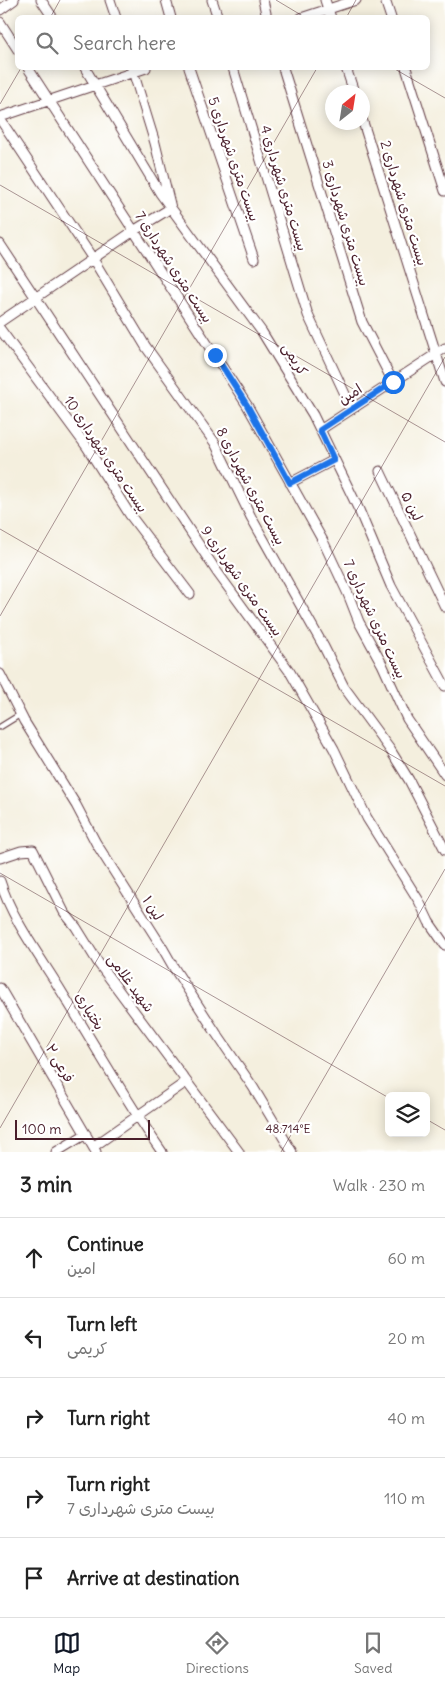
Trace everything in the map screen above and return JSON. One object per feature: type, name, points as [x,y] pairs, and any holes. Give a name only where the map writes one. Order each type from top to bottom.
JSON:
[{"type":"street","points":[[0,10],[14,0]]},
{"type":"street","points":[[51,15],[43,2],[53,0]]},
{"type":"street","points":[[110,0],[115,15]]},
{"type":"street","points":[[166,0],[171,15]]},
{"type":"street","points":[[212,0],[217,15]]},
{"type":"street","points":[[263,0],[266,15]]},
{"type":"street","points":[[310,15],[356,0]]},
{"type":"street","points":[[385,0],[390,15]]},
{"type":"street","points":[[0,22],[15,45]]},
{"type":"street","name":"بیست متری شهرداری 7","points":[[29,70],[247,405],[323,541],[359,622],[382,664],[407,719],[445,775]]},
{"type":"street","name":"کریمی","points":[[86,70],[171,208],[262,332],[313,415],[359,510],[392,586],[445,686]]},
{"type":"street","points":[[0,118],[132,70],[155,144],[171,208],[135,230],[0,322]]},
{"type":"street","name":"بیست متری شهرداری 5","points":[[189,70],[254,260]]},
{"type":"street","name":"بیست متری شهرداری 4","points":[[234,70],[308,316],[352,409]]},
{"type":"street","name":"بیست متری شهرداری 3","points":[[283,70],[362,322],[393,382]]},
{"type":"street","points":[[347,70],[352,85]]},
{"type":"street","points":[[407,70],[445,190]]},
{"type":"street","name":"بیست متری شهرداری 8","points":[[0,118],[92,259],[146,347],[215,443],[251,517],[324,647],[344,688],[409,780],[445,850]]},
{"type":"street","name":"بیست متری شهرداری 2","points":[[365,130],[445,382]]},
{"type":"street","name":"بیست متری شهرداری 9","points":[[0,244],[218,572],[290,672],[334,749],[367,818],[419,901],[429,922],[445,944]]},
{"type":"street","name":"بیست متری شهرداری 10","points":[[0,329],[87,447],[130,515],[190,594]]},
{"type":"street","name":"امین","points":[[320,430],[445,348]]},
{"type":"street","points":[[290,483],[334,460]]},
{"type":"street","name":"لین ۵","points":[[380,472],[445,607]]},
{"type":"street","name":"لین ۱","points":[[0,674],[21,714],[106,859],[216,1033],[253,1087],[292,1152]]},
{"type":"street","name":"شهید غلامی","points":[[0,858],[21,851],[33,850],[64,912],[76,927],[99,964],[239,1152]]},
{"type":"street","name":"بختیاری","points":[[0,881],[10,908],[27,938],[162,1152]]},
{"type":"street","name":"۲ فرعی","points":[[0,988],[95,1150]]},
{"type":"street","points":[[95,1150],[138,1115],[186,1082]]},
{"type":"street","points":[[56,1152],[86,1134]]},
{"type":"lane","points":[[0,727],[21,714]]},
{"type":"route","points":[[215,355],[247,405],[290,483],[334,460],[320,430],[393,382]]}]
